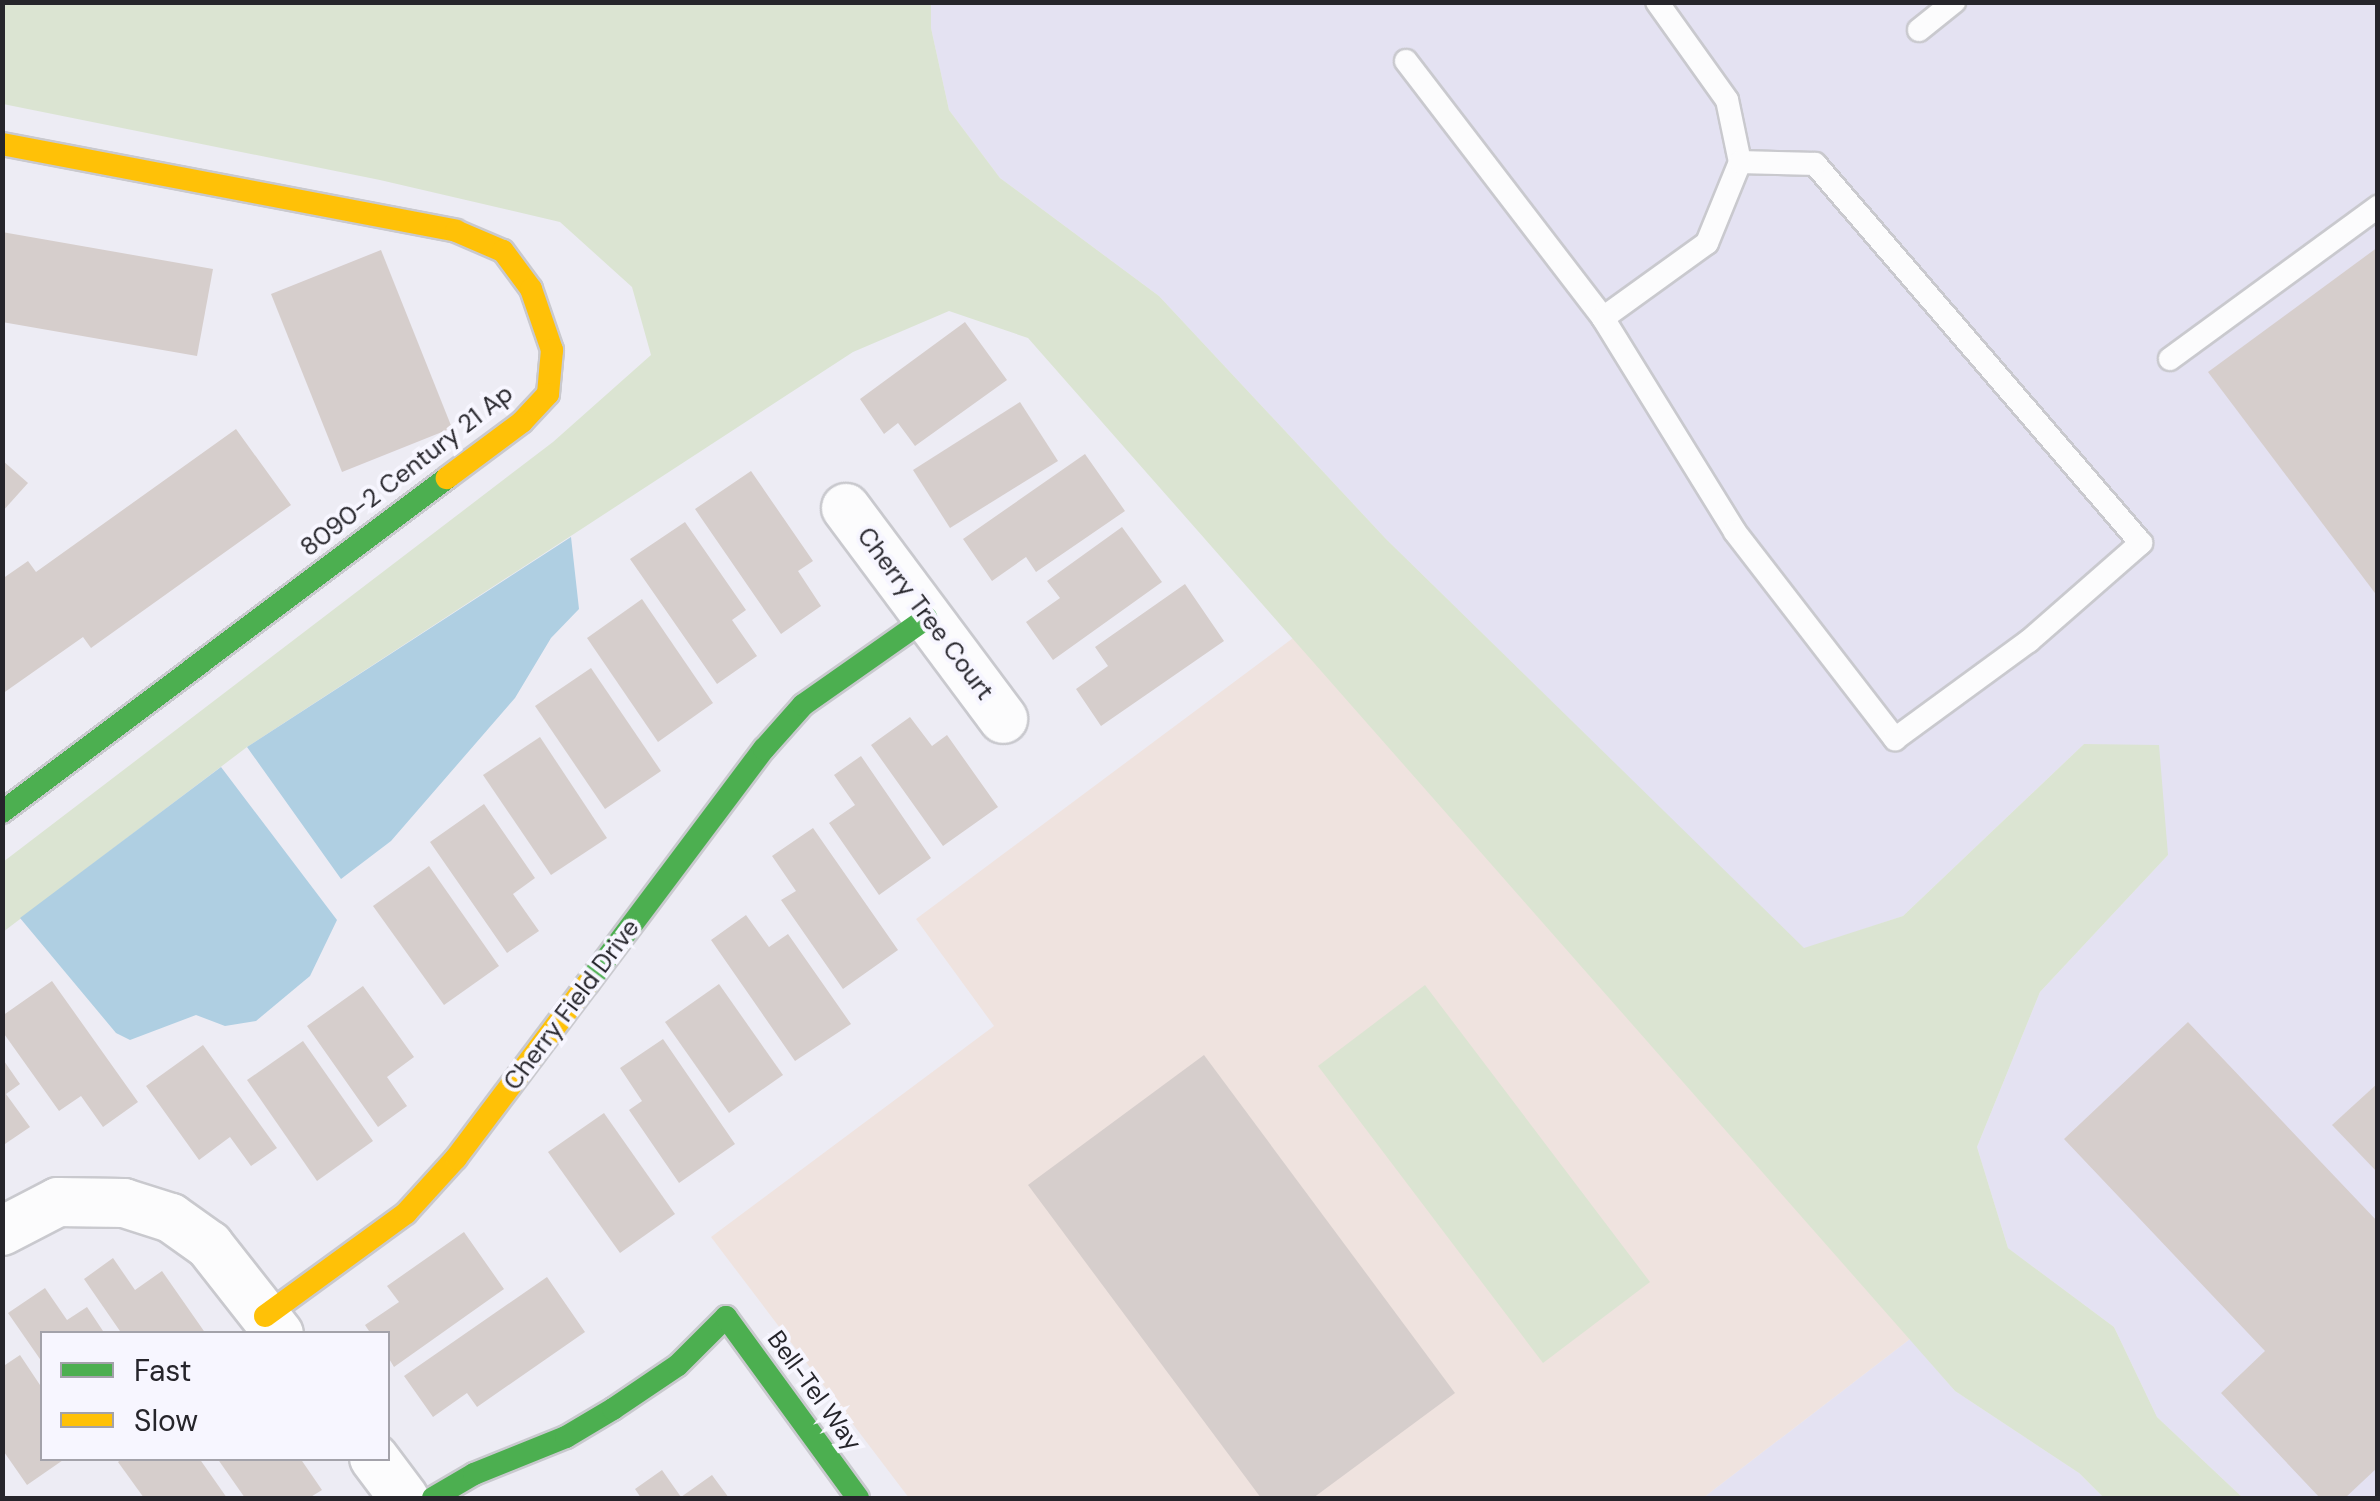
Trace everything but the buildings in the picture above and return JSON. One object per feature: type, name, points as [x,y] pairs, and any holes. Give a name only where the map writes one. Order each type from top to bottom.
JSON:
[{"type":"street","name":"8090-2 Century 21 Ap","points":[[2,144],[456,231],[503,251],[532,289],[552,350],[548,394],[522,422],[2,812]]},
{"type":"street","name":"Cherry Tree Court","points":[[846,508],[1003,719]]},
{"type":"street","name":"Cherry Field Drive","points":[[2,1231],[58,1202],[124,1204],[171,1218],[209,1245],[272,1324],[406,1213],[456,1158],[764,748],[804,705],[927,618]]},
{"type":"street","name":"Bell-Tel Way","points":[[433,1498],[474,1474],[566,1437],[613,1410],[678,1365],[726,1317],[858,1498]]},
{"type":"street","points":[[376,1461],[404,1498]]},
{"type":"lane","points":[[1603,318],[1706,243],[1740,162],[1727,100],[1657,2]]},
{"type":"lane","points":[[1919,30],[1954,2]]},
{"type":"lane","points":[[1406,61],[1603,318],[1735,532],[1894,739],[2029,641],[2141,543],[1815,164],[1740,162]]},
{"type":"lane","points":[[2170,359],[2378,206]]},
{"type":"shaded area","points":[[931,3],[2377,3],[2377,1498],[2243,1498],[2157,1417],[2114,1327],[2008,1248],[1977,1147],[2040,992],[2168,855],[2084,744],[1903,916],[1804,949],[1386,539],[1159,296],[1000,178],[949,110],[931,28]]},
{"type":"shaded area","points":[[1293,638],[1910,1339],[1703,1498],[909,1498],[711,1237],[994,1026],[916,919]]},
{"type":"shaded area","points":[[1910,1339],[1955,1391],[2079,1473],[2104,1498],[1703,1498]]},
{"type":"green space","points":[[3,3],[931,3],[931,28],[949,110],[1000,178],[1159,296],[1386,539],[1804,948],[1903,916],[2084,744],[2159,745],[2168,855],[2040,992],[1977,1147],[2008,1248],[2114,1327],[2157,1417],[2243,1498],[2104,1498],[2079,1473],[1955,1391],[1028,338],[949,311],[853,352],[247,747],[3,932],[3,862],[553,442],[651,355],[632,287],[560,222],[380,180],[3,104]]},
{"type":"green space","points":[[1425,985],[1650,1282],[1543,1363],[1318,1066]]},
{"type":"water","points":[[571,537],[579,609],[551,638],[515,698],[391,841],[341,879],[247,747]]},
{"type":"water","points":[[221,767],[337,920],[310,976],[256,1021],[225,1026],[196,1015],[130,1040],[116,1033],[20,918]]},
{"type":"traffic: fast","points":[[2,812],[447,478]]},
{"type":"traffic: fast","points":[[588,983],[764,749],[803,705],[927,618]]},
{"type":"traffic: fast","points":[[433,1498],[474,1474],[566,1437],[613,1409],[678,1365],[726,1317],[858,1498]]},
{"type":"traffic: slow","points":[[2,144],[456,231],[503,251],[531,289],[552,350],[548,394],[522,422],[447,478]]},
{"type":"traffic: slow","points":[[265,1316],[406,1213],[456,1158],[588,983]]}]
